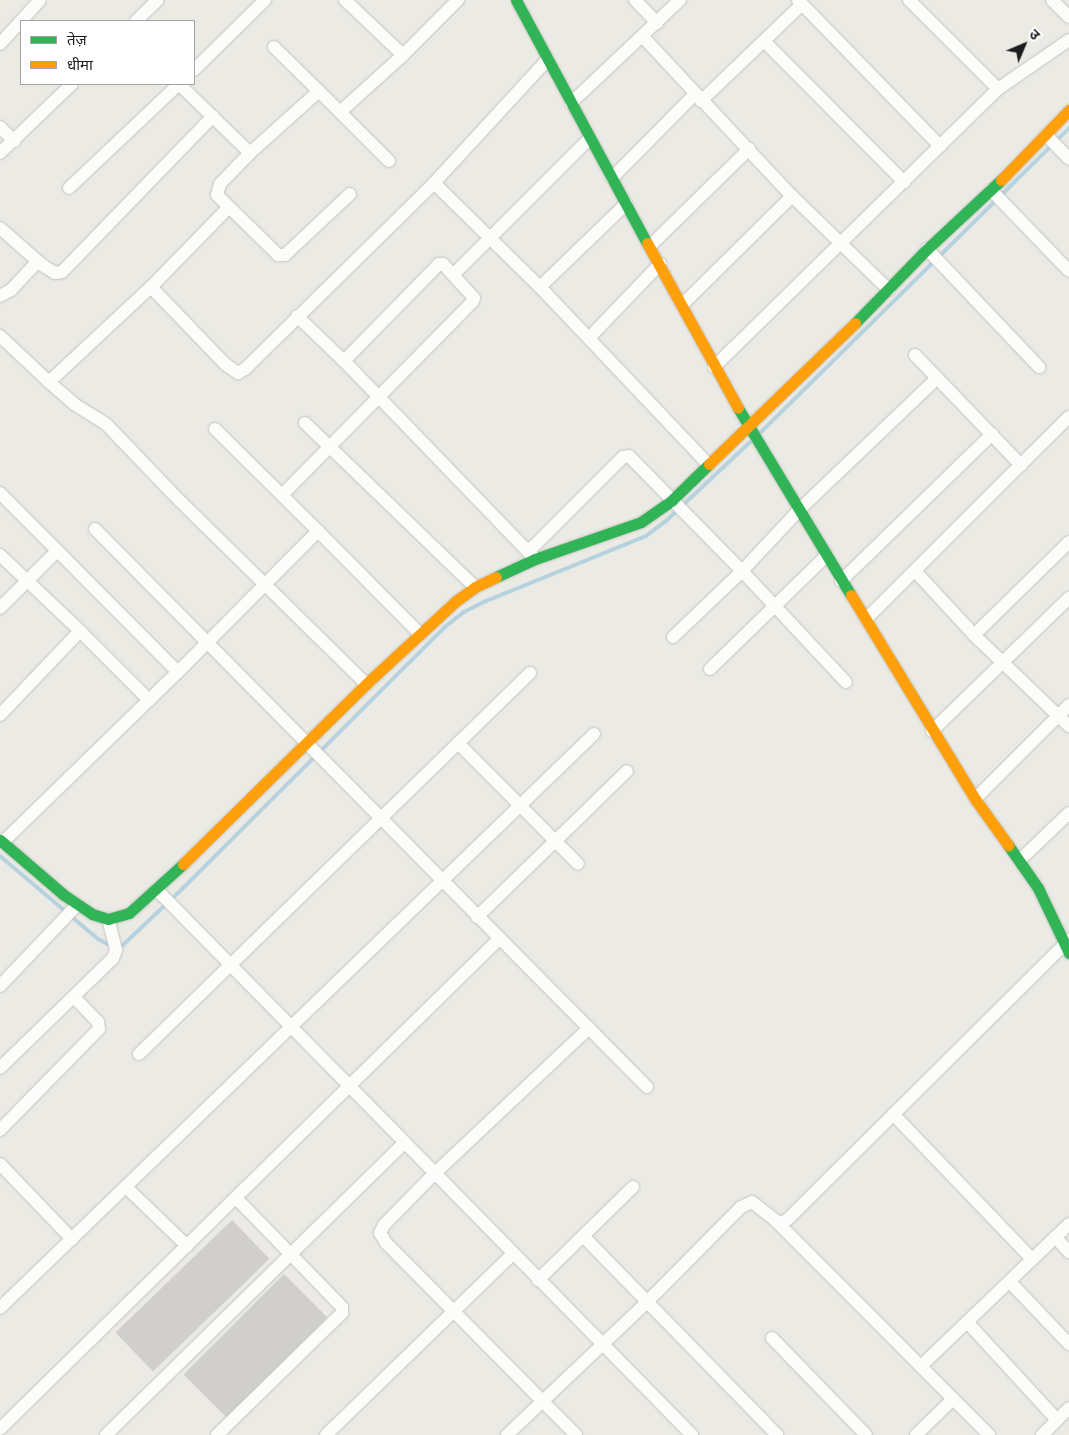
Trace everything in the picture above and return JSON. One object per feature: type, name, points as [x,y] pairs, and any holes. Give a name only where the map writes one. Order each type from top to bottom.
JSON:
[{"type":"street","points":[[22,20],[40,0]]},
{"type":"street","points":[[137,20],[158,0]]},
{"type":"street","points":[[195,69],[265,0]]},
{"type":"street","points":[[345,0],[403,55]]},
{"type":"street","points":[[340,112],[403,55],[458,0]]},
{"type":"street","points":[[516,0],[589,139],[759,445],[974,799],[1020,860],[1038,888],[1068,946],[893,1114],[788,1219],[782,1223],[776,1221]]},
{"type":"street","points":[[635,0],[657,23]]},
{"type":"street","points":[[571,103],[680,0]]},
{"type":"street","points":[[909,0],[998,89]]},
{"type":"street","points":[[1052,0],[1069,17]]},
{"type":"street","points":[[612,178],[698,98],[764,41],[800,2],[940,146]]},
{"type":"street","points":[[0,44],[20,22]]},
{"type":"street","points":[[643,37],[698,98],[749,149],[792,196],[889,290]]},
{"type":"street","points":[[714,367],[998,89],[1069,40]]},
{"type":"street","points":[[764,41],[904,182]]},
{"type":"street","points":[[274,47],[389,161]]},
{"type":"street","points":[[151,287],[225,364],[238,373],[245,369],[434,183],[548,59]]},
{"type":"street","points":[[0,154],[71,85]]},
{"type":"street","points":[[69,188],[178,85]]},
{"type":"street","points":[[180,85],[250,153]]},
{"type":"street","points":[[319,91],[250,153],[218,188],[217,195],[272,252],[278,255],[285,255],[350,194]]},
{"type":"street","points":[[318,531],[178,672],[1,841],[77,904],[92,914],[108,919],[129,913],[157,890],[366,684],[456,601],[475,587],[531,555],[641,522],[672,500],[750,428],[889,290],[927,249],[991,190],[1069,110]]},
{"type":"street","points":[[0,228],[41,264],[55,273],[62,272],[213,116]]},
{"type":"street","points":[[0,127],[14,141]]},
{"type":"street","points":[[1046,135],[1069,158]]},
{"type":"street","points":[[453,275],[589,139]]},
{"type":"street","points":[[650,246],[749,149]]},
{"type":"street","points":[[434,183],[540,286],[709,465]]},
{"type":"street","points":[[991,190],[1069,271]]},
{"type":"street","points":[[682,305],[792,196]]},
{"type":"street","points":[[540,286],[626,204]]},
{"type":"street","points":[[49,382],[151,287],[228,208]]},
{"type":"street","points":[[927,249],[1039,367]]},
{"type":"street","points":[[0,296],[11,290],[32,265],[37,262],[41,264]]},
{"type":"street","points":[[282,496],[473,301],[472,296],[443,264],[437,264],[344,361]]},
{"type":"street","points":[[589,338],[660,264]]},
{"type":"street","points":[[297,316],[344,361],[531,555]]},
{"type":"street","points":[[0,336],[74,404],[107,425],[366,684]]},
{"type":"street","points":[[915,355],[1021,465]]},
{"type":"street","points":[[673,637],[742,571],[799,510],[937,378]]},
{"type":"street","points":[[866,619],[1069,417]]},
{"type":"street","points":[[305,423],[475,587]]},
{"type":"street","points":[[215,429],[420,634]]},
{"type":"street","points":[[841,582],[992,434]]},
{"type":"street","points":[[531,555],[624,457],[634,459],[846,682]]},
{"type":"street","points":[[2,500],[57,551],[178,672]]},
{"type":"street","points":[[95,529],[208,641],[306,744],[477,917],[648,1087]]},
{"type":"street","points":[[974,635],[1069,542]]},
{"type":"street","points":[[0,608],[57,551]]},
{"type":"street","points":[[0,555],[149,700]]},
{"type":"street","points":[[710,669],[826,556]]},
{"type":"street","points":[[915,571],[974,635],[1069,726]]},
{"type":"street","points":[[932,731],[1069,598]]},
{"type":"street","points":[[0,714],[80,631]]},
{"type":"street","points":[[139,1054],[530,673]]},
{"type":"street","points":[[974,799],[1069,705]]},
{"type":"street","points":[[0,1308],[594,734]]},
{"type":"street","points":[[458,743],[578,864]]},
{"type":"street","points":[[477,917],[627,771]]},
{"type":"street","points":[[1020,860],[1069,813]]},
{"type":"street","points":[[157,890],[692,1435]]},
{"type":"street","points":[[0,986],[77,904]]},
{"type":"street","points":[[0,1068],[113,958],[116,950],[108,919]]},
{"type":"street","points":[[0,1429],[499,939]]},
{"type":"street","points":[[0,1130],[99,1029],[98,1022],[74,997]]},
{"type":"street","points":[[576,1435],[386,1243],[380,1233],[384,1225],[434,1174],[589,1028]]},
{"type":"street","points":[[893,1114],[1032,1260]]},
{"type":"street","points":[[106,1435],[404,1143]]},
{"type":"street","points":[[0,1164],[72,1239]]},
{"type":"street","points":[[538,1280],[633,1186]]},
{"type":"street","points":[[126,1187],[187,1246]]},
{"type":"street","points":[[217,1435],[342,1313],[342,1307],[236,1198]]},
{"type":"street","points":[[507,1435],[648,1301],[746,1204],[752,1202],[776,1221],[989,1435]]},
{"type":"street","points":[[921,1366],[1069,1224]]},
{"type":"street","points":[[583,1236],[777,1435]]},
{"type":"street","points":[[1055,1238],[1069,1252]]},
{"type":"street","points":[[326,1435],[513,1254]]},
{"type":"street","points":[[1010,1282],[1069,1344]]},
{"type":"street","points":[[967,1322],[1057,1420]]},
{"type":"street","points":[[772,1338],[859,1433]]},
{"type":"street","points":[[916,1435],[953,1398]]},
{"type":"street","points":[[1042,1435],[1069,1408]]},
{"type":"building","points":[[232,1220],[270,1259],[153,1371],[115,1333]]},
{"type":"building","points":[[284,1274],[327,1317],[227,1418],[184,1374]]},
{"type":"waterway","points":[[759,434],[1069,128]]},
{"type":"waterway","points":[[118,946],[123,945],[183,888],[446,626],[464,612],[486,601],[646,536],[666,521],[750,442]]},
{"type":"waterway","points":[[0,856],[98,939],[111,946]]},
{"type":"traffic: fast","points":[[516,0],[647,243]]},
{"type":"traffic: fast","points":[[855,323],[927,249],[1001,180]]},
{"type":"traffic: fast","points":[[738,408],[851,595]]},
{"type":"traffic: fast","points":[[496,577],[535,559],[641,522],[672,500],[709,464]]},
{"type":"traffic: fast","points":[[0,840],[64,895],[92,914],[108,919],[129,913],[183,864]]},
{"type":"traffic: fast","points":[[1008,845],[1038,888],[1069,953]]},
{"type":"traffic: slow","points":[[1001,180],[1069,110]]},
{"type":"traffic: slow","points":[[647,243],[738,408]]},
{"type":"traffic: slow","points":[[709,464],[855,323]]},
{"type":"traffic: slow","points":[[183,864],[366,684],[456,601],[475,587],[496,577]]},
{"type":"traffic: slow","points":[[851,595],[975,799],[1008,845]]}]
